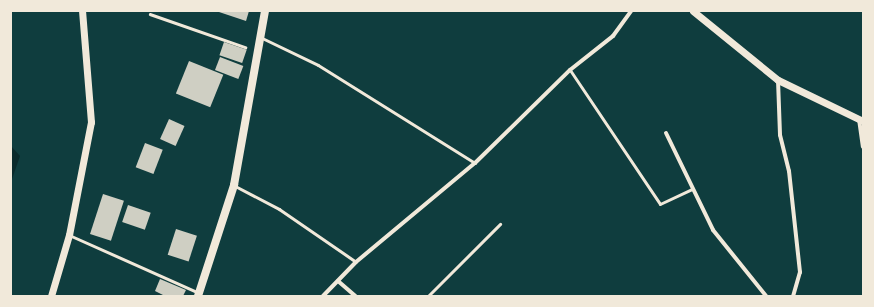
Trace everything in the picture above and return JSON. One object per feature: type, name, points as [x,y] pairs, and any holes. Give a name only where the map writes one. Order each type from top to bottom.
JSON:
[{"type":"main road","points":[[198,295],[234,185],[266,11]]},
{"type":"street","points":[[51,296],[69,235],[91,122],[82,11]]},
{"type":"street","points":[[323,296],[356,262],[474,162],[570,70],[613,36],[631,11]]},
{"type":"street","points":[[693,11],[778,80],[861,120],[863,147]]},
{"type":"street","points":[[778,80],[780,135],[789,170],[800,272],[793,296]]},
{"type":"street","points":[[666,133],[692,190],[713,230],[766,296]]},
{"type":"street","points":[[338,281],[355,296]]},
{"type":"lane","points":[[262,38],[318,65],[474,162]]},
{"type":"lane","points":[[570,70],[660,204],[692,190]]},
{"type":"lane","points":[[234,185],[279,209],[356,262]]},
{"type":"lane","points":[[428,296],[500,224]]},
{"type":"lane","points":[[69,235],[198,295]]},
{"type":"path","points":[[150,14],[259,52]]},
{"type":"water","points":[[11,146],[20,156],[11,182]]},
{"type":"building","points":[[216,11],[249,11],[246,21]]},
{"type":"building","points":[[224,42],[247,50],[242,63],[219,55]]},
{"type":"building","points":[[220,57],[243,66],[238,79],[215,70]]},
{"type":"building","points":[[189,61],[223,75],[210,107],[176,93]]},
{"type":"building","points":[[169,119],[185,126],[176,146],[160,139]]},
{"type":"building","points":[[145,143],[163,150],[153,174],[136,167]]},
{"type":"building","points":[[103,194],[124,201],[111,241],[90,234]]},
{"type":"building","points":[[128,205],[151,213],[145,230],[122,222]]},
{"type":"building","points":[[176,229],[197,236],[189,261],[168,255]]},
{"type":"building","points":[[160,279],[186,290],[183,296],[165,296],[155,291]]}]
